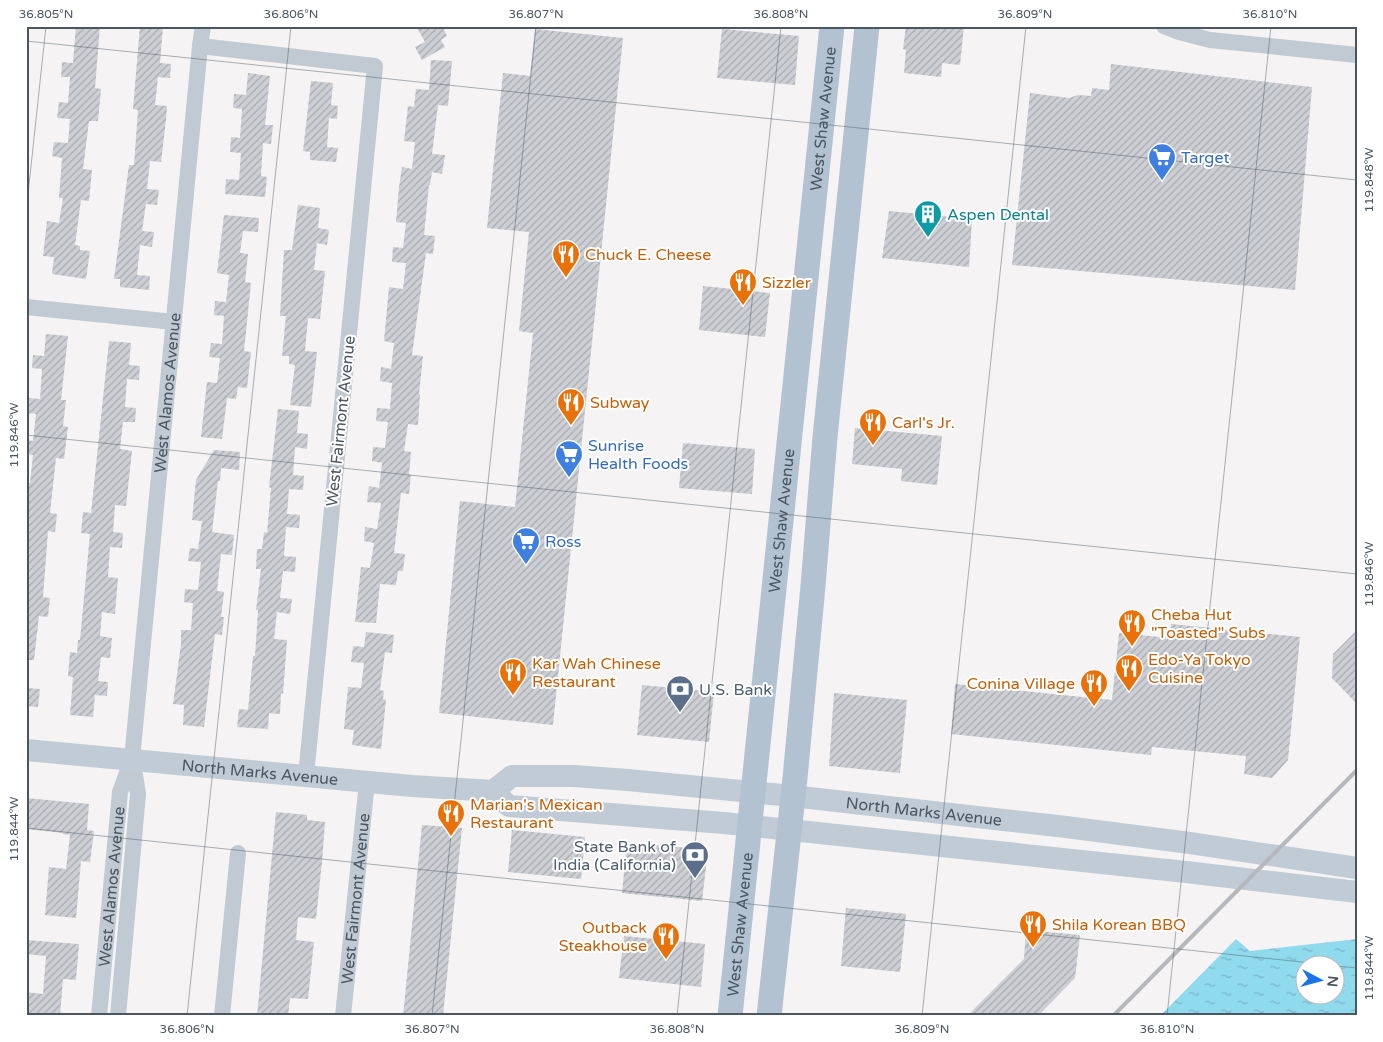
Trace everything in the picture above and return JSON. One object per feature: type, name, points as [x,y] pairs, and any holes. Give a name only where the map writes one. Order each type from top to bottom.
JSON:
[{"type":"main road","name":"West Shaw Avenue","points":[[730,1016],[832,26]]},
{"type":"main road","points":[[769,1016],[814,586],[825,437],[867,26]]},
{"type":"main road","points":[[825,97],[839,118],[825,260],[830,275],[840,285]]},
{"type":"main road","points":[[807,271],[819,278],[822,292],[805,482],[814,586]]},
{"type":"main road","name":"North Marks Avenue","points":[[26,750],[446,789],[493,791],[509,806],[750,826],[1357,892]]},
{"type":"main road","name":"North Marks Avenue","points":[[493,791],[512,776],[574,776],[792,796],[1066,827],[1357,868]]},
{"type":"main road","points":[[1006,853],[1012,846],[1030,841],[1125,851],[1190,843]]},
{"type":"street","name":"West Alamos Avenue","points":[[99,1016],[120,792],[132,759],[203,26]]},
{"type":"street","points":[[1164,26],[1178,32],[1210,40],[1357,55]]},
{"type":"street","name":"West Fairmont Avenue","points":[[200,46],[375,66],[306,776]]},
{"type":"street","points":[[26,307],[174,322]]},
{"type":"street","name":"West Alamos Avenue","points":[[118,1016],[138,794],[132,759]]},
{"type":"street","name":"West Fairmont Avenue","points":[[343,1016],[367,782]]},
{"type":"street","points":[[222,1016],[238,853]]},
{"type":"water","points":[[1236,939],[1250,951],[1357,939],[1357,1016],[1160,1016]]},
{"type":"building","points":[[76,26],[100,26],[95,88],[101,89],[98,121],[89,121],[83,169],[92,170],[89,201],[81,200],[75,245],[80,246],[80,250],[90,251],[86,279],[52,274],[54,257],[43,256],[47,221],[59,223],[63,198],[59,198],[62,158],[52,156],[54,142],[68,143],[70,119],[57,118],[59,102],[68,103],[70,77],[61,77],[62,62],[73,63]]},
{"type":"building","points":[[140,26],[163,26],[160,63],[171,64],[170,78],[158,77],[155,105],[167,106],[166,120],[161,162],[150,161],[147,189],[159,190],[157,205],[146,204],[142,231],[154,232],[152,247],[140,245],[137,275],[150,276],[149,290],[120,287],[120,279],[114,279],[129,165],[134,165],[138,110],[133,109]]},
{"type":"building","points":[[416,26],[442,26],[447,36],[441,40],[445,47],[422,60],[415,47],[425,42]]},
{"type":"building","points":[[906,26],[964,26],[960,65],[942,63],[941,77],[904,73],[906,50],[903,49]]},
{"type":"building","points":[[535,29],[623,38],[553,725],[439,713],[460,501],[515,507],[533,333],[519,331],[529,232],[487,228],[503,73],[530,76]]},
{"type":"building","points":[[722,29],[799,36],[795,85],[717,78]]},
{"type":"building","points":[[431,60],[452,61],[448,106],[438,105],[432,154],[445,155],[442,174],[432,172],[429,185],[424,235],[435,236],[433,254],[426,253],[412,355],[423,356],[418,425],[408,424],[404,451],[411,452],[409,494],[401,493],[394,553],[405,554],[403,571],[398,571],[396,585],[380,584],[376,623],[355,622],[361,567],[370,568],[374,543],[364,541],[365,527],[377,529],[381,503],[367,502],[369,486],[379,488],[382,463],[372,461],[373,447],[385,448],[388,422],[376,421],[377,408],[390,409],[392,383],[380,381],[381,367],[391,369],[394,343],[384,341],[389,287],[403,289],[406,263],[392,262],[393,247],[403,248],[406,223],[396,222],[399,187],[402,167],[412,169],[415,142],[404,141],[408,106],[414,107],[416,89],[429,90]]},
{"type":"building","name":"Target","points":[[1111,64],[1312,87],[1295,290],[1012,265],[1030,93],[1069,98],[1078,95],[1091,96],[1092,88],[1109,90]]},
{"type":"building","points":[[248,73],[270,76],[265,125],[273,125],[271,144],[263,143],[261,176],[267,177],[265,197],[225,194],[226,179],[239,180],[241,153],[230,152],[231,137],[240,138],[242,109],[233,108],[234,94],[246,95]]},
{"type":"building","points":[[311,81],[333,83],[331,105],[338,106],[337,119],[329,118],[327,147],[338,148],[336,162],[310,160],[310,152],[303,151]]},
{"type":"building","points":[[298,205],[320,208],[318,228],[329,230],[327,245],[317,243],[314,270],[325,271],[320,319],[308,318],[305,351],[317,352],[311,407],[290,405],[295,365],[289,364],[289,356],[282,356],[286,316],[280,316],[284,250],[292,250]]},
{"type":"building","name":"Aspen Dental","points":[[889,211],[972,219],[969,267],[882,258]]},
{"type":"building","points":[[224,215],[259,218],[258,232],[243,231],[240,253],[248,254],[245,282],[251,283],[244,351],[251,352],[247,388],[238,387],[236,399],[227,398],[222,439],[201,437],[207,382],[217,383],[220,358],[209,357],[211,343],[222,344],[224,316],[214,315],[215,301],[226,302],[229,275],[217,273]]},
{"type":"building","points":[[703,286],[770,293],[765,337],[699,330]]},
{"type":"building","points":[[46,334],[68,336],[61,400],[66,400],[63,426],[68,427],[64,459],[56,458],[50,513],[57,514],[55,532],[48,531],[43,597],[50,598],[48,617],[39,616],[34,660],[26,660],[26,516],[29,498],[26,498],[26,483],[30,483],[33,455],[26,454],[26,440],[33,441],[36,414],[27,413],[28,398],[40,399],[42,369],[32,368],[33,355],[44,356]]},
{"type":"building","points":[[109,341],[131,343],[129,365],[140,366],[139,380],[127,379],[125,407],[136,408],[135,422],[123,422],[120,449],[132,451],[126,506],[115,505],[113,532],[123,533],[122,548],[110,547],[108,577],[118,578],[115,614],[102,612],[100,636],[112,638],[110,658],[101,657],[98,681],[108,682],[107,696],[95,695],[93,717],[70,715],[73,677],[68,676],[70,652],[77,653],[78,640],[80,640],[90,534],[81,533],[83,512],[91,513]]},
{"type":"building","points":[[278,409],[299,411],[297,433],[308,434],[307,449],[295,447],[293,475],[304,476],[303,490],[289,489],[287,514],[300,515],[299,528],[286,527],[284,556],[296,557],[295,572],[283,571],[280,598],[292,599],[290,614],[277,612],[274,639],[287,640],[283,694],[281,693],[280,714],[269,713],[268,729],[237,727],[239,709],[248,710],[253,656],[255,656],[258,610],[256,610],[261,569],[256,569],[257,549],[262,549],[264,532],[267,533],[271,488],[269,487]]},
{"type":"building","points":[[855,428],[942,436],[937,485],[901,481],[902,469],[852,464]]},
{"type":"building","points":[[683,443],[755,449],[752,494],[679,488]]},
{"type":"building","points":[[214,450],[240,452],[239,470],[221,468],[220,481],[218,481],[212,532],[234,535],[232,555],[221,554],[217,591],[224,592],[221,617],[224,617],[222,635],[215,634],[204,727],[183,725],[184,705],[173,704],[181,644],[181,630],[191,630],[193,603],[184,602],[185,589],[198,590],[201,562],[188,561],[190,548],[198,549],[202,521],[192,520],[196,480]]},
{"type":"building","points":[[1171,624],[1300,637],[1288,760],[1272,778],[1244,774],[1246,756],[1152,747],[1151,755],[951,734],[955,684],[1112,700],[1119,633],[1170,638]]},
{"type":"building","points":[[1357,630],[1357,704],[1332,678],[1333,654]]},
{"type":"building","points":[[366,632],[394,635],[392,653],[385,652],[380,690],[384,691],[383,699],[386,700],[381,749],[352,745],[354,730],[344,729],[348,687],[361,688],[364,663],[351,662],[353,646],[364,647]]},
{"type":"building","points":[[642,685],[714,692],[709,742],[637,735]]},
{"type":"building","points":[[26,688],[40,689],[38,707],[26,706]]},
{"type":"building","points":[[834,693],[907,700],[900,773],[829,766]]},
{"type":"building","points":[[26,798],[89,804],[87,830],[94,831],[90,862],[81,861],[76,918],[45,915],[49,867],[66,869],[70,835],[26,829]]},
{"type":"building","points":[[276,812],[307,815],[307,820],[325,822],[322,862],[316,919],[298,917],[296,940],[314,942],[308,999],[290,998],[288,1016],[257,1016]]},
{"type":"building","points":[[422,825],[462,828],[443,1016],[403,1016]]},
{"type":"building","points":[[512,830],[585,837],[581,879],[508,872]]},
{"type":"building","points":[[627,842],[708,850],[702,901],[622,893]]},
{"type":"building","points":[[846,908],[906,914],[900,972],[841,966]]},
{"type":"building","points":[[1026,930],[1080,935],[1075,978],[1038,1016],[967,1016],[1024,959]]},
{"type":"building","points":[[624,936],[705,944],[701,987],[619,978]]},
{"type":"building","points":[[26,940],[79,944],[76,980],[63,979],[60,1016],[26,1015],[26,992],[43,994],[46,956],[26,954]]},
{"type":"railway","points":[[1113,1016],[1357,770]]},
{"type":"place","name":"Target","points":[[1162,181]]},
{"type":"place","name":"Aspen Dental","points":[[928,238]]},
{"type":"place","name":"Chuck E. Cheese","points":[[566,278]]},
{"type":"place","name":"Sizzler","points":[[743,306]]},
{"type":"place","name":"Subway","points":[[571,426]]},
{"type":"place","name":"Carl's Jr.","points":[[873,446]]},
{"type":"place","name":"Sunrise Health Foods","points":[[569,478]]},
{"type":"place","name":"Ross","points":[[526,565]]},
{"type":"place","name":"Cheba Hut \"Toasted\" Subs","points":[[1132,647]]},
{"type":"place","name":"Edo-Ya Tokyo Cuisine","points":[[1129,692]]},
{"type":"place","name":"Kar Wah Chinese Restaurant","points":[[513,696]]},
{"type":"place","name":"Conina Village","points":[[1094,707]]},
{"type":"place","name":"U.S. Bank","points":[[680,713]]},
{"type":"place","name":"Marian's Mexican Restaurant","points":[[451,837]]},
{"type":"place","name":"State Bank of India (California)","points":[[695,879]]},
{"type":"place","name":"Shila Korean BBQ","points":[[1033,948]]},
{"type":"place","name":"Outback Steakhouse","points":[[666,960]]}]
